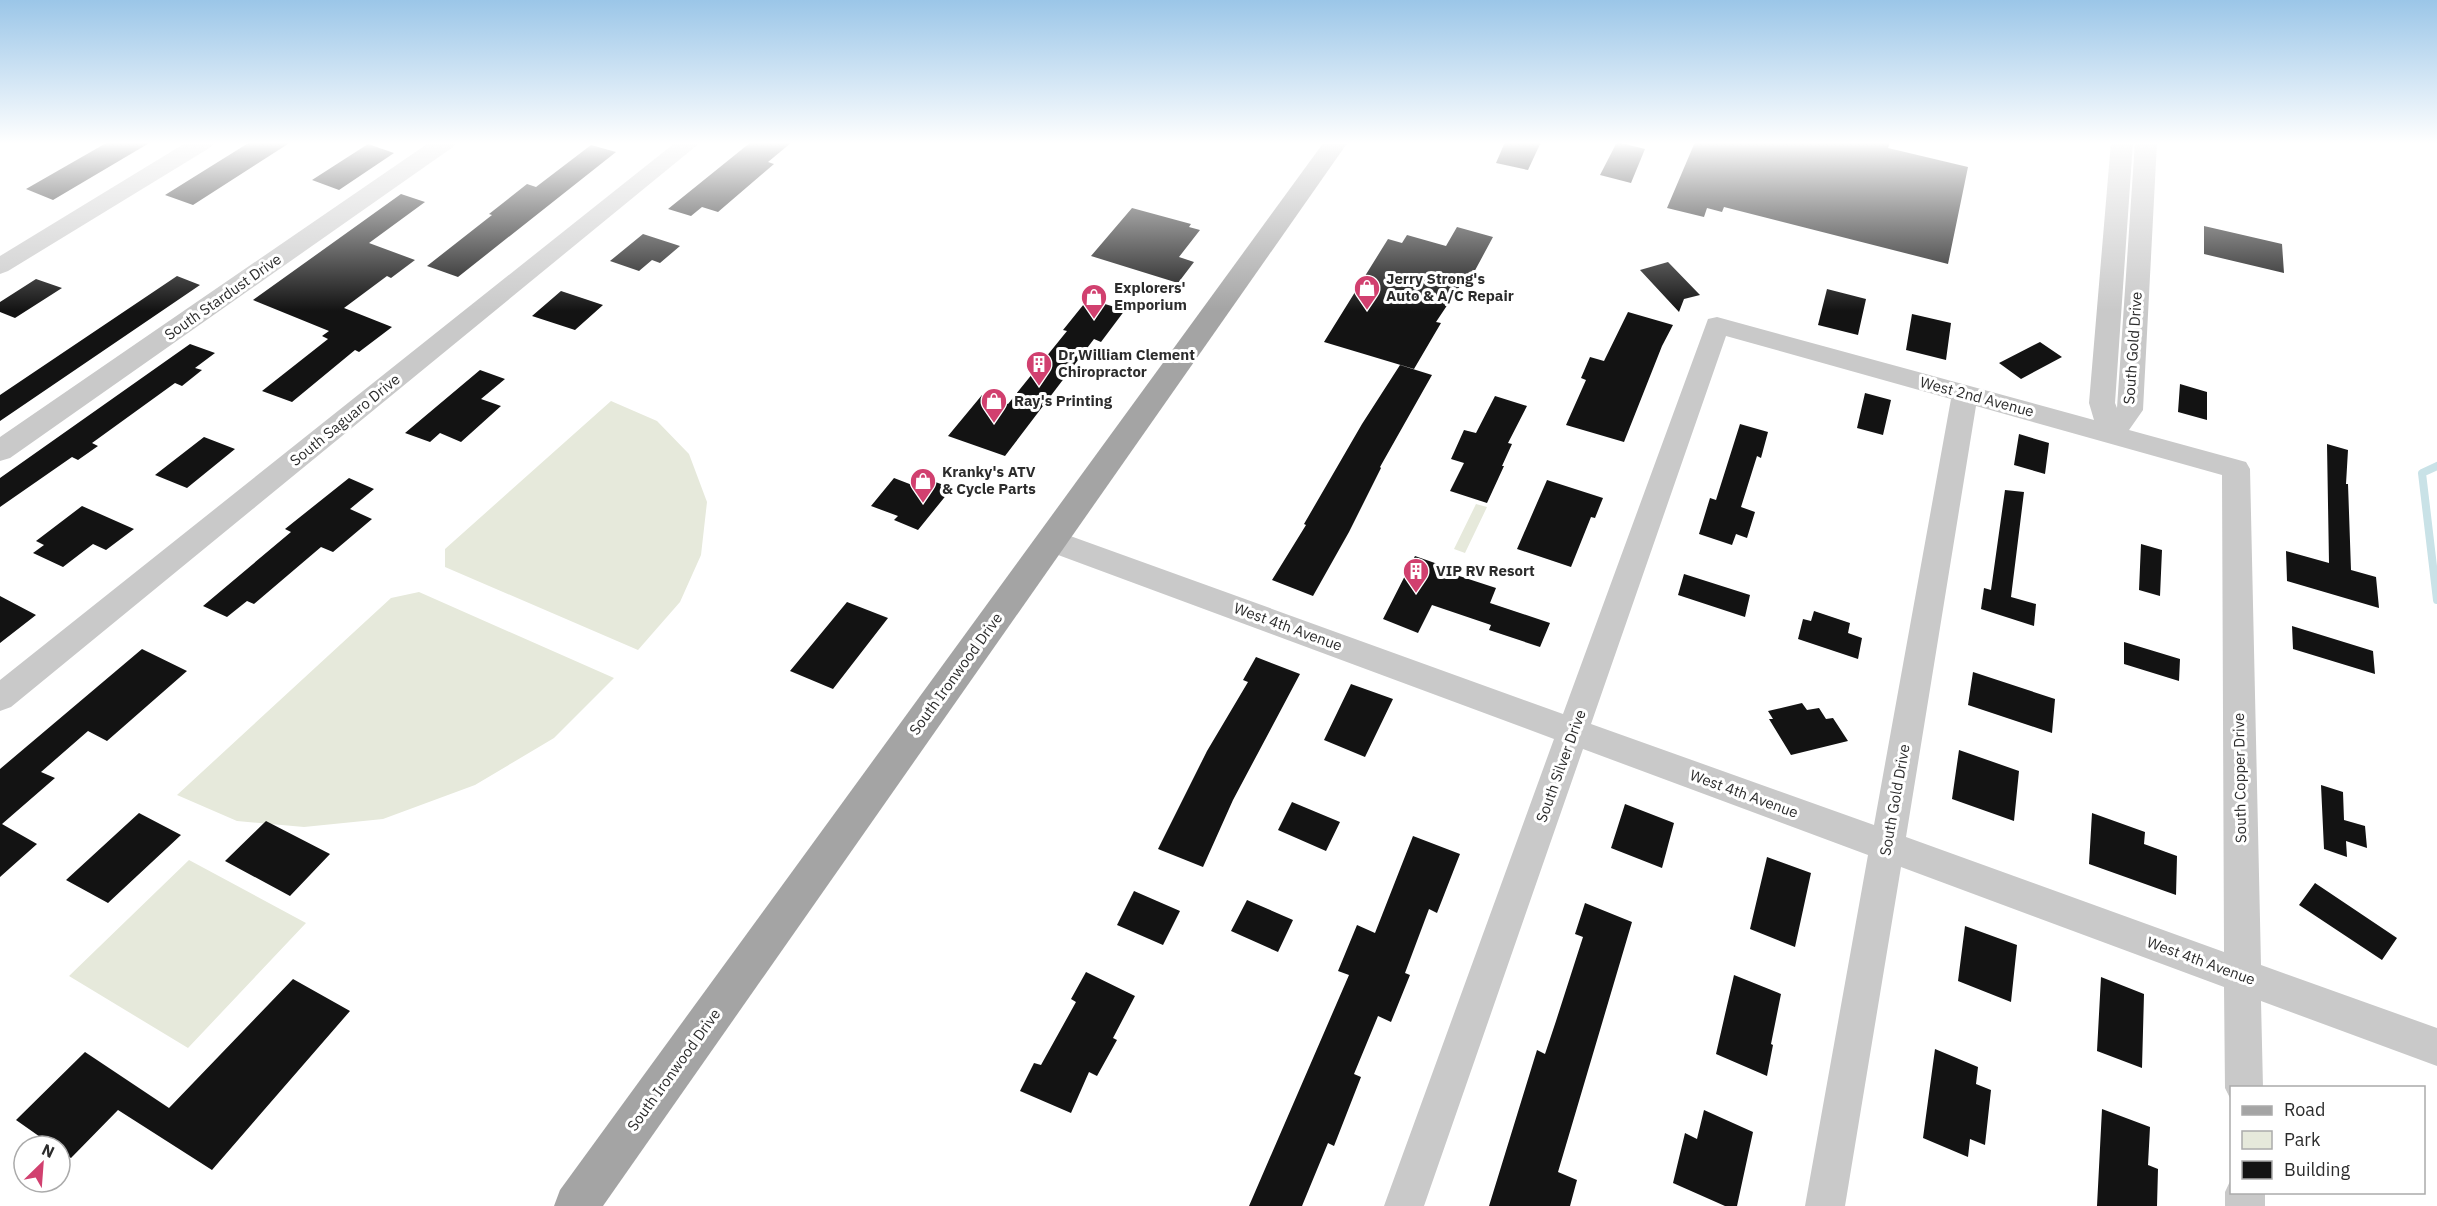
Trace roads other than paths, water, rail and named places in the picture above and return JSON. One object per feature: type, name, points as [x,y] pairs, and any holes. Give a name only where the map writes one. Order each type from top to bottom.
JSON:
[{"type":"main road","name":"South Ironwood Drive","points":[[576,1206],[1296,198]]},
{"type":"street","points":[[0,266],[111,198]]},
{"type":"street","name":"South Stardust Drive","points":[[0,451],[364,198]]},
{"type":"street","name":"South Saguaro Drive","points":[[0,698],[620,198]]},
{"type":"street","name":"South Gold Drive","points":[[2111,434],[2102,403],[2118,198]]},
{"type":"street","name":"South Gold Drive","points":[[2111,434],[2130,410],[2143,198]]},
{"type":"street","points":[[2110,310],[2136,316]]},
{"type":"street","name":"West 2nd Avenue","points":[[1717,325],[2236,469]]},
{"type":"street","name":"South Silver Drive","points":[[1404,1206],[1717,325]]},
{"type":"street","name":"South Gold Drive","points":[[1825,1206],[1965,394]]},
{"type":"street","name":"South Copper Drive","points":[[2236,469],[2244,1086]]},
{"type":"street","name":"West 4th Avenue","points":[[1052,541],[2437,1047]]},
{"type":"waterway","points":[[2437,466],[2422,473],[2437,600]]},
{"type":"place","name":"Jerry Strong's Auto & A/C Repair","points":[[1367,311]]},
{"type":"place","name":"Explorers' Emporium","points":[[1094,320]]},
{"type":"place","name":"Dr William Clement Chiropractor","points":[[1039,387]]},
{"type":"place","name":"Ray's Printing","points":[[994,424]]},
{"type":"place","name":"Kranky's ATV & Cycle Parts","points":[[923,504]]},
{"type":"place","name":"VIP RV Resort","points":[[1416,594]]}]
